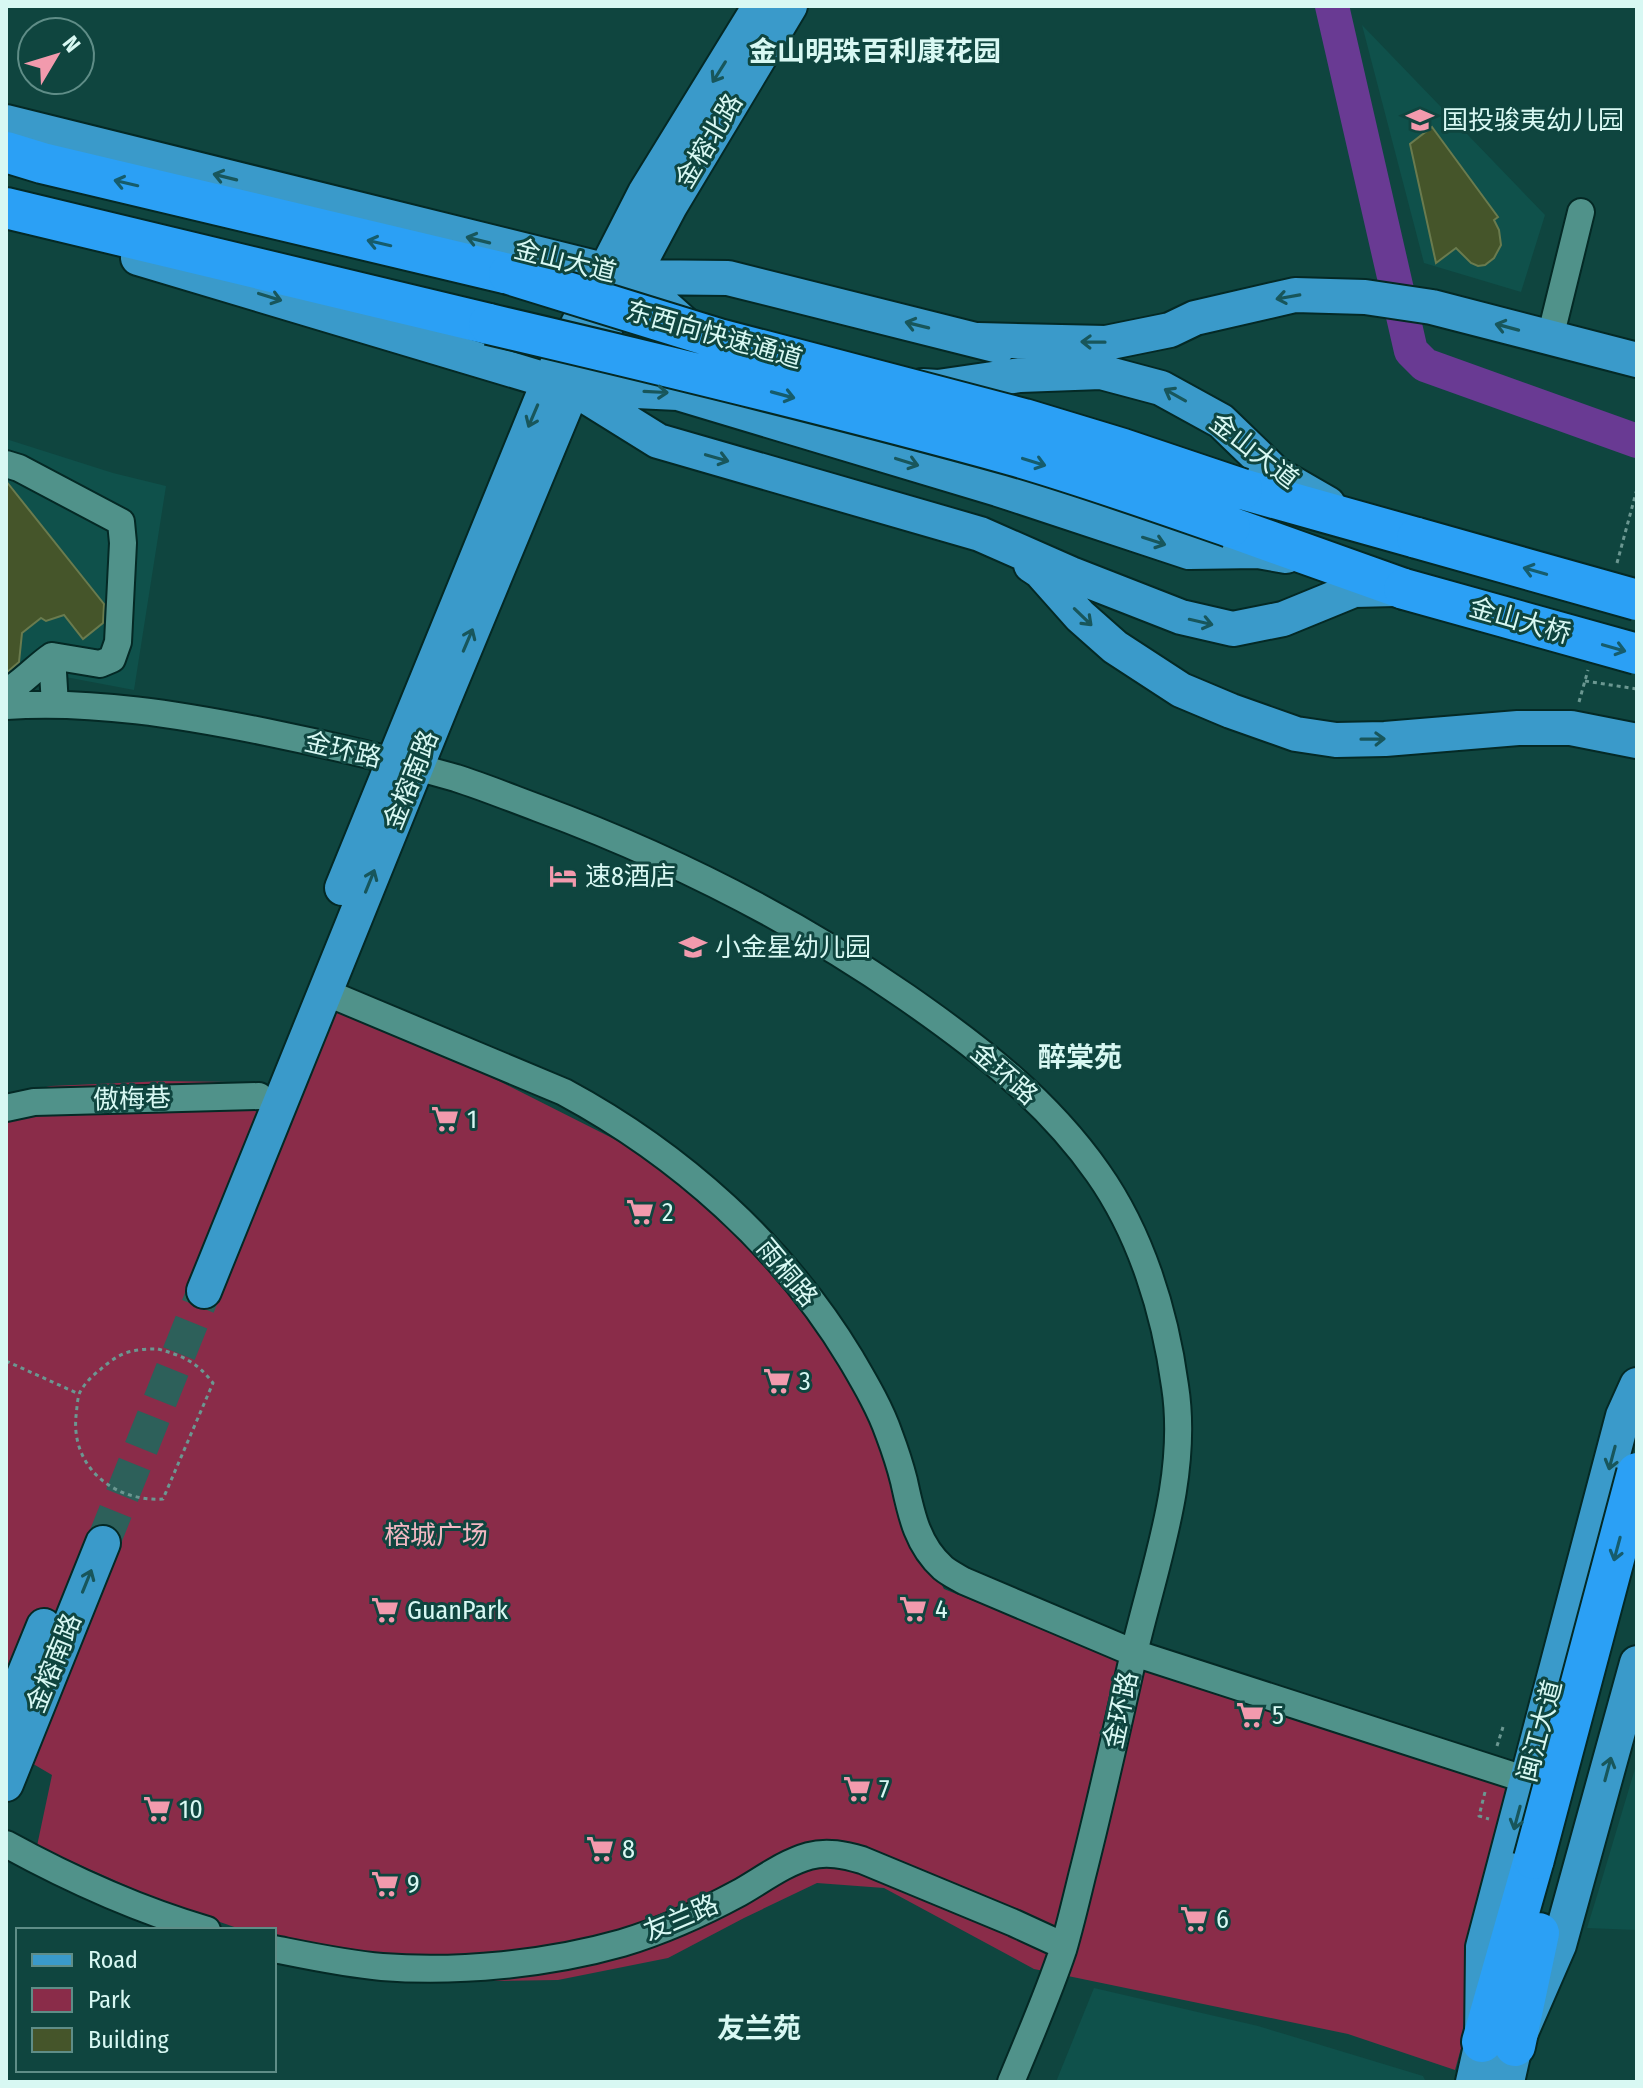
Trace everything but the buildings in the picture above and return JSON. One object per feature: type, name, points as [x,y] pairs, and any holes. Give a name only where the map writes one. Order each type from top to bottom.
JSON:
[{"type":"highway","name":"东西向快速通道","points":[[6,152],[509,274],[719,339],[1024,419],[1242,489],[1417,538]]},
{"type":"highway","name":"东西向快速通道","points":[[6,208],[708,375],[1013,456],[1111,486],[1404,589]]},
{"type":"highway","name":"金山大桥","points":[[1417,538],[1637,600]]},
{"type":"highway","name":"金山大桥","points":[[1404,589],[1637,654]]},
{"type":"highway","points":[[1501,2057],[1533,1958],[1545,1862],[1637,1473]]},
{"type":"highway","points":[[1545,1862],[1637,1577]]},
{"type":"main road","name":"金榕北路","points":[[618,274],[645,193],[760,6]]},
{"type":"main road","name":"金榕北路","points":[[618,274],[670,206],[790,6]]},
{"type":"main road","name":"金山大道","points":[[6,122],[618,274],[704,341],[845,379],[938,387],[1020,375],[1101,372],[1161,388],[1221,421],[1276,474],[1353,519]]},
{"type":"main road","points":[[6,224],[147,260],[561,384],[678,393],[998,489],[1189,552],[1258,551],[1329,562]]},
{"type":"main road","points":[[618,274],[728,278],[1101,372]]},
{"type":"main road","name":"金榕南路","points":[[404,764],[325,992],[194,1286],[259,1096],[404,764],[561,384],[618,274]]},
{"type":"main road","points":[[978,340],[1106,343],[1170,330],[1195,318],[1295,295],[1365,297],[1432,307],[1637,360]]},
{"type":"main road","points":[[561,384],[658,441],[980,534],[1181,617],[1233,629],[1283,619],[1354,590],[1404,589]]},
{"type":"main road","points":[[980,534],[1040,571],[1080,616],[1115,647],[1181,690],[1296,734],[1336,740],[1385,739],[1518,728],[1571,728],[1637,741]]},
{"type":"main road","name":"闽江大道","points":[[1501,2057],[1483,1947],[1623,1416],[1637,1385]]},
{"type":"main road","name":"金榕南路","points":[[6,1719],[93,1538],[6,1784]]},
{"type":"main road","name":"闽江大道","points":[[1473,2082],[1501,2057],[1559,1945],[1637,1663]]},
{"type":"street","points":[[1550,338],[1581,212]]},
{"type":"street","points":[[6,464],[121,522],[123,543],[118,642],[112,659],[100,664],[52,656],[6,691]]},
{"type":"street","points":[[52,656],[55,705]]},
{"type":"street","name":"金环路","points":[[6,706],[55,705],[131,711],[230,725],[346,749],[462,780],[634,846],[712,883],[860,966],[983,1054],[1037,1101],[1083,1153],[1114,1197],[1137,1245],[1159,1312],[1176,1389],[1178,1448],[1170,1509],[1064,1946],[1011,2082]]},
{"type":"street","name":"雨桐路","points":[[325,992],[564,1092],[625,1128],[734,1213],[817,1309],[840,1342],[879,1409],[896,1454],[916,1530],[944,1570],[1134,1653],[1527,1780]]},
{"type":"street","name":"傲梅巷","points":[[6,1108],[34,1102],[259,1096]]},
{"type":"street","points":[[6,1844],[124,1899],[201,1928]]},
{"type":"street","name":"友兰路","points":[[276,1949],[379,1967],[412,1969],[481,1966],[585,1951],[656,1931],[720,1903],[798,1860],[821,1853],[862,1860],[1064,1946]]},
{"type":"path","points":[[1627,524],[1637,489]]},
{"type":"path","points":[[1585,681],[1637,689]]},
{"type":"path","points":[[158,1349],[183,1356],[204,1370],[213,1383],[163,1499],[131,1497],[109,1486],[91,1470],[79,1448],[75,1424],[79,1394],[110,1361],[133,1351],[158,1349]]},
{"type":"path","points":[[6,1361],[79,1394]]},
{"type":"shaded area","name":"国投骏夷幼儿园","points":[[1362,25],[1545,215],[1521,292],[1424,263]]},
{"type":"shaded area","points":[[6,439],[113,473],[166,486],[134,690],[60,676],[6,682]]},
{"type":"shaded area","points":[[1637,1762],[1637,1930],[1587,1928],[1596,1899]]},
{"type":"shaded area","points":[[1094,1988],[1258,2026],[1423,2076],[1426,2082],[1056,2082]]},
{"type":"green space","name":"榕城广场","points":[[332,1010],[475,1069],[620,1142],[724,1216],[798,1296],[859,1386],[902,1510],[944,1589],[1322,1727],[1533,1787],[1455,2070],[1348,2034],[1034,1969],[884,1888],[817,1883],[668,1958],[558,1980],[417,1982],[276,1942],[276,1928],[237,1928],[168,1904],[37,1846],[52,1775],[6,1748],[6,1095],[51,1086],[164,1081],[230,1082],[295,1109]]},
{"type":"waterway","points":[[1332,6],[1411,351],[1425,365],[1637,441]]},
{"type":"tunnel","points":[[103,1543],[204,1291]]},
{"type":"place","name":"国投骏夷幼儿园","points":[[1420,120]]},
{"type":"place","name":"速8酒店","points":[[563,876]]},
{"type":"place","name":"小金星幼儿园","points":[[693,947]]},
{"type":"place","name":"1","points":[[445,1119]]},
{"type":"place","name":"2","points":[[640,1212]]},
{"type":"place","name":"3","points":[[777,1381]]},
{"type":"place","name":"4","points":[[913,1609]]},
{"type":"place","name":"GuanPark","points":[[385,1610]]},
{"type":"place","name":"5","points":[[1250,1715]]},
{"type":"place","name":"7","points":[[857,1789]]},
{"type":"place","name":"10","points":[[157,1809]]},
{"type":"place","name":"8","points":[[600,1849]]},
{"type":"place","name":"9","points":[[385,1884]]},
{"type":"place","name":"6","points":[[1194,1919]]},
{"type":"district","name":"金山明珠百利康花园","points":[[875,51]]},
{"type":"district","name":"醉棠苑","points":[[1080,1057]]},
{"type":"district","name":"友兰苑","points":[[759,2028]]}]
